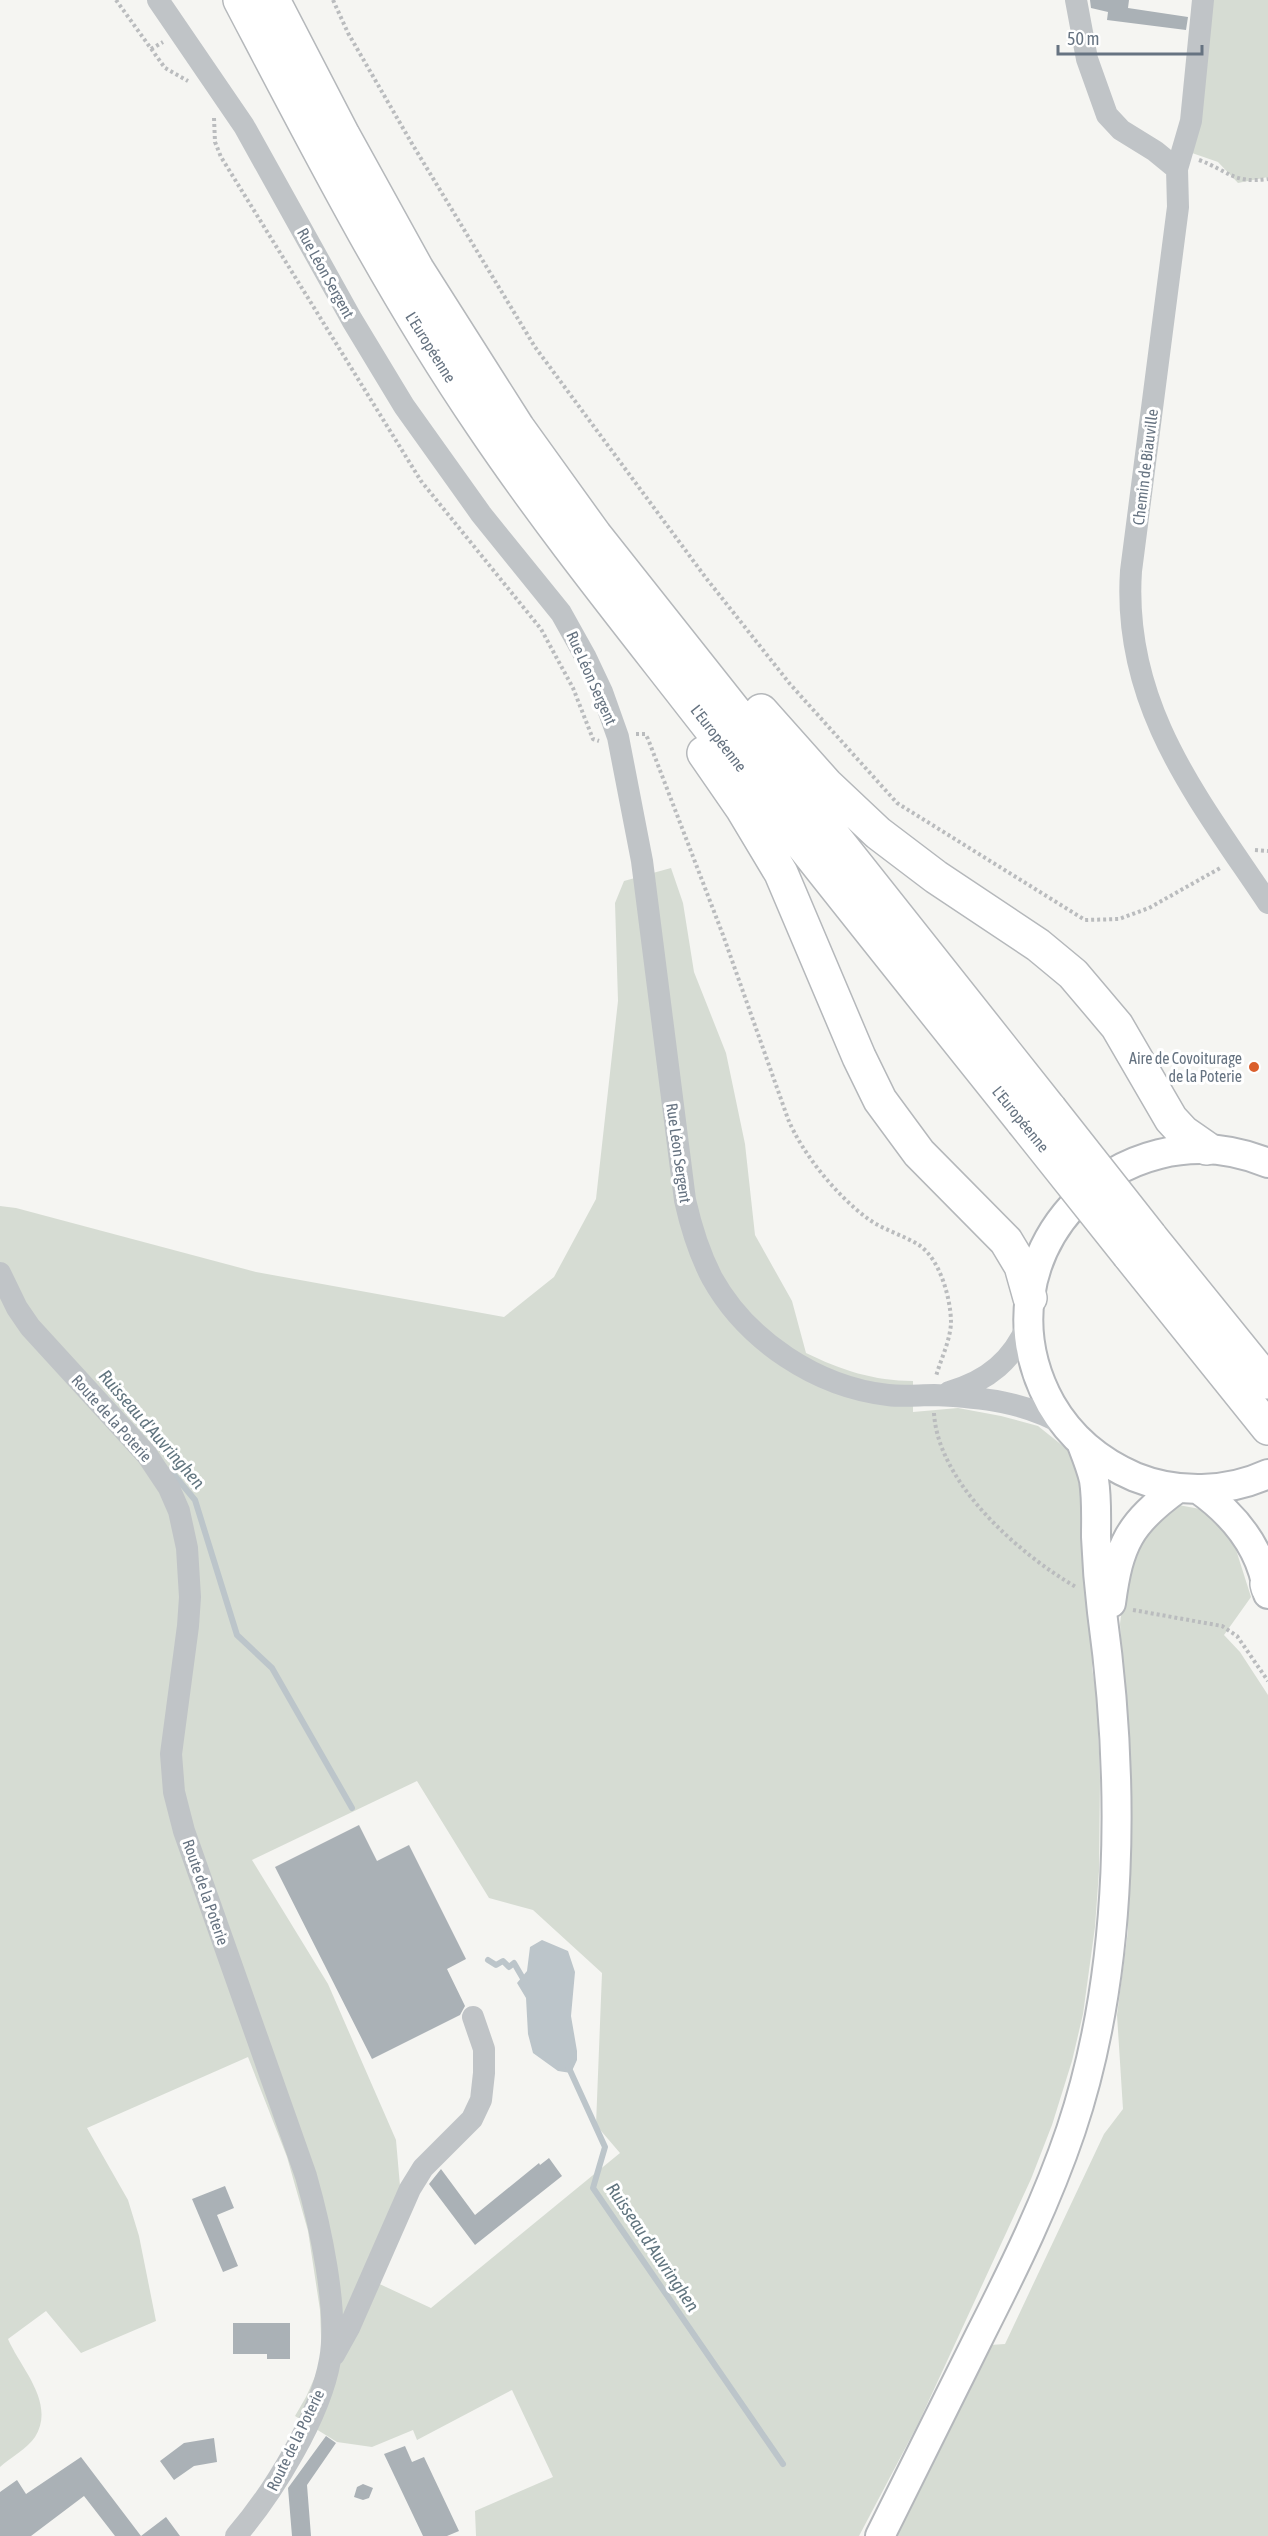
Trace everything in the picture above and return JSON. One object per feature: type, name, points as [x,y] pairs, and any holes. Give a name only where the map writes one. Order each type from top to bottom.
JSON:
[{"type":"highway","name":"L'Européenne","points":[[240,0],[331,175],[389,278],[465,400],[514,471],[629,626],[1256,1383],[1268,1428]]},
{"type":"highway","name":"L'Européenne","points":[[273,0],[379,201],[456,333],[550,472],[1036,1115]]},
{"type":"highway","points":[[514,471],[589,594],[723,780],[765,844],[790,890],[859,1057],[889,1114],[930,1166],[1006,1241],[1020,1266],[1029,1310]]},
{"type":"highway","points":[[660,617],[700,642],[800,756],[878,833],[936,877],[1038,945],[1067,969],[1117,1026],[1171,1119],[1183,1132],[1206,1148]]},
{"type":"main road","points":[[1268,1163],[1240,1153],[1206,1148],[1173,1150],[1141,1159],[1111,1173],[1084,1192],[1062,1217],[1045,1245],[1034,1276],[1029,1310],[1032,1352],[1040,1382],[1054,1409],[1074,1434],[1096,1455],[1121,1471],[1149,1482],[1188,1489],[1231,1486],[1268,1474]]},
{"type":"main road","points":[[880,2536],[1027,2240],[1060,2164],[1088,2073],[1104,1993],[1116,1849],[1116,1788],[1106,1602],[1094,1482],[1074,1434]]},
{"type":"main road","points":[[1106,1602],[1130,1534],[1143,1516],[1188,1489]]},
{"type":"main road","points":[[1188,1489],[1225,1510],[1243,1530],[1255,1550],[1268,1589]]},
{"type":"street","name":"Rue Léon Sergent","points":[[158,0],[215,81],[261,156],[352,320],[404,406],[481,514],[569,626],[602,692],[618,737],[642,861],[684,1192],[692,1226],[706,1266],[723,1295],[744,1321],[767,1343],[801,1366],[843,1384],[873,1393],[899,1396],[933,1395]]},
{"type":"street","points":[[1076,0],[1088,59],[1098,96],[1107,116],[1122,130],[1179,163]]},
{"type":"street","name":"Chemin de Biauville","points":[[1203,0],[1191,121],[1179,163],[1178,207],[1131,571],[1132,619],[1149,697],[1168,745],[1197,799],[1268,903]]},
{"type":"street","points":[[1240,1153],[1268,1149]]},
{"type":"street","name":"Route de la Poterie","points":[[0,1273],[17,1308],[30,1327],[147,1455],[169,1488],[179,1511],[188,1548],[190,1597],[185,1654],[171,1740],[174,1792],[184,1832],[258,2044],[276,2085],[314,2204],[332,2312],[333,2338],[330,2362],[313,2409],[284,2469],[258,2510],[236,2536]]},
{"type":"street","points":[[933,1395],[976,1383],[997,1370],[1011,1354],[1029,1310]]},
{"type":"street","points":[[933,1395],[1019,1405],[1041,1412],[1074,1434]]},
{"type":"street","points":[[330,2362],[349,2328],[410,2189],[423,2168],[472,2119],[481,2100],[484,2049],[473,2017]]},
{"type":"path","points":[[116,0],[165,68],[192,83]]},
{"type":"path","points":[[333,0],[348,33],[411,142],[535,348],[686,551],[790,684],[897,803],[1085,920],[1119,919],[1149,908],[1252,851],[1268,851]]},
{"type":"path","points":[[213,112],[215,142],[221,157],[411,466],[537,623],[564,671],[593,739],[598,741],[640,733],[645,734],[648,739],[699,868],[797,1140],[830,1182],[859,1211],[875,1223],[918,1245],[937,1265],[944,1285],[951,1324],[932,1387],[934,1420],[939,1441],[957,1475],[985,1514],[1039,1563],[1106,1602],[1148,1614],[1222,1626],[1237,1636],[1268,1681]]},
{"type":"path","points":[[1179,163],[1204,162],[1242,180],[1268,179]]},
{"type":"shaded area","points":[[1208,0],[1268,0],[1268,177],[1238,183],[1218,162],[1192,153]]},
{"type":"shaded area","points":[[671,868],[683,903],[694,972],[726,1053],[745,1144],[755,1235],[792,1301],[806,1353],[832,1365],[858,1373],[885,1379],[913,1381],[913,1412],[958,1408],[1038,1426],[1068,1450],[1080,1479],[1094,1651],[1092,1668],[1097,1698],[1100,1780],[1099,1871],[1095,1927],[1083,2014],[1072,2061],[1052,2125],[1031,2179],[918,2424],[859,2536],[476,2536],[475,2511],[553,2477],[512,2390],[417,2440],[413,2430],[372,2447],[337,2442],[295,2416],[322,2361],[320,2310],[308,2231],[287,2157],[248,2057],[87,2128],[128,2200],[139,2236],[156,2321],[81,2353],[46,2311],[8,2339],[34,2386],[41,2412],[40,2424],[35,2437],[0,2467],[0,1206],[16,1208],[256,1272],[504,1317],[554,1277],[596,1199],[618,1001],[615,903],[624,881]],"holes":[[[417,1781],[489,1898],[533,1910],[602,1973],[596,2125],[620,2153],[431,2308],[371,2280],[402,2209],[396,2140],[328,1984],[252,1860]]]},
{"type":"shaded area","points":[[1173,1504],[1200,1509],[1232,1537],[1251,1597],[1224,1635],[1240,1652],[1268,1695],[1268,2536],[893,2536],[990,2345],[1005,2344],[1104,2134],[1123,2109],[1117,2015],[1128,1931],[1128,1745],[1120,1624],[1126,1574],[1143,1532]]},
{"type":"shaded area","points":[[542,1940],[568,1951],[575,1972],[571,2016],[577,2060],[571,2073],[558,2071],[533,2053],[528,2034],[526,1998],[517,1983],[527,1971],[530,1947]]},
{"type":"building","points":[[1090,0],[1129,0],[1128,8],[1188,17],[1186,30],[1107,20],[1108,12],[1091,8]]},
{"type":"building","points":[[359,1825],[377,1861],[409,1845],[466,1959],[447,1969],[465,2006],[460,2015],[372,2059],[275,1867]]},
{"type":"building","points":[[549,2158],[562,2176],[475,2245],[429,2184],[441,2169],[475,2215],[539,2163],[540,2165]]},
{"type":"building","points":[[225,2186],[234,2208],[217,2215],[238,2266],[223,2272],[192,2199]]},
{"type":"building","points":[[233,2323],[290,2323],[290,2359],[267,2359],[267,2354],[233,2354]]},
{"type":"building","points":[[326,2436],[336,2443],[307,2485],[311,2536],[292,2536],[288,2488]]},
{"type":"building","points":[[214,2438],[217,2462],[194,2466],[174,2480],[160,2461],[184,2443]]},
{"type":"building","points":[[405,2446],[412,2462],[424,2457],[459,2531],[447,2536],[423,2536],[384,2454]]},
{"type":"building","points":[[81,2457],[141,2536],[115,2536],[84,2496],[31,2536],[0,2536],[0,2492],[17,2480],[26,2494]]},
{"type":"building","points":[[363,2484],[373,2488],[369,2498],[363,2500],[354,2497],[357,2487]]},
{"type":"building","points":[[166,2517],[180,2536],[141,2536]]},
{"type":"waterway","name":"Ruisseau d'Auvringhen","points":[[170,1470],[195,1500],[237,1635],[272,1668],[352,1808]]},
{"type":"waterway","name":"Ruisseau d'Auvringhen","points":[[488,1960],[496,1965],[503,1961],[509,1967],[514,1963],[525,1982]]},
{"type":"waterway","name":"Ruisseau d'Auvringhen","points":[[568,2066],[605,2147],[593,2188],[783,2464]]},
{"type":"place","name":"Aire de Covoiturage de la Poterie","points":[[1254,1067]]}]
